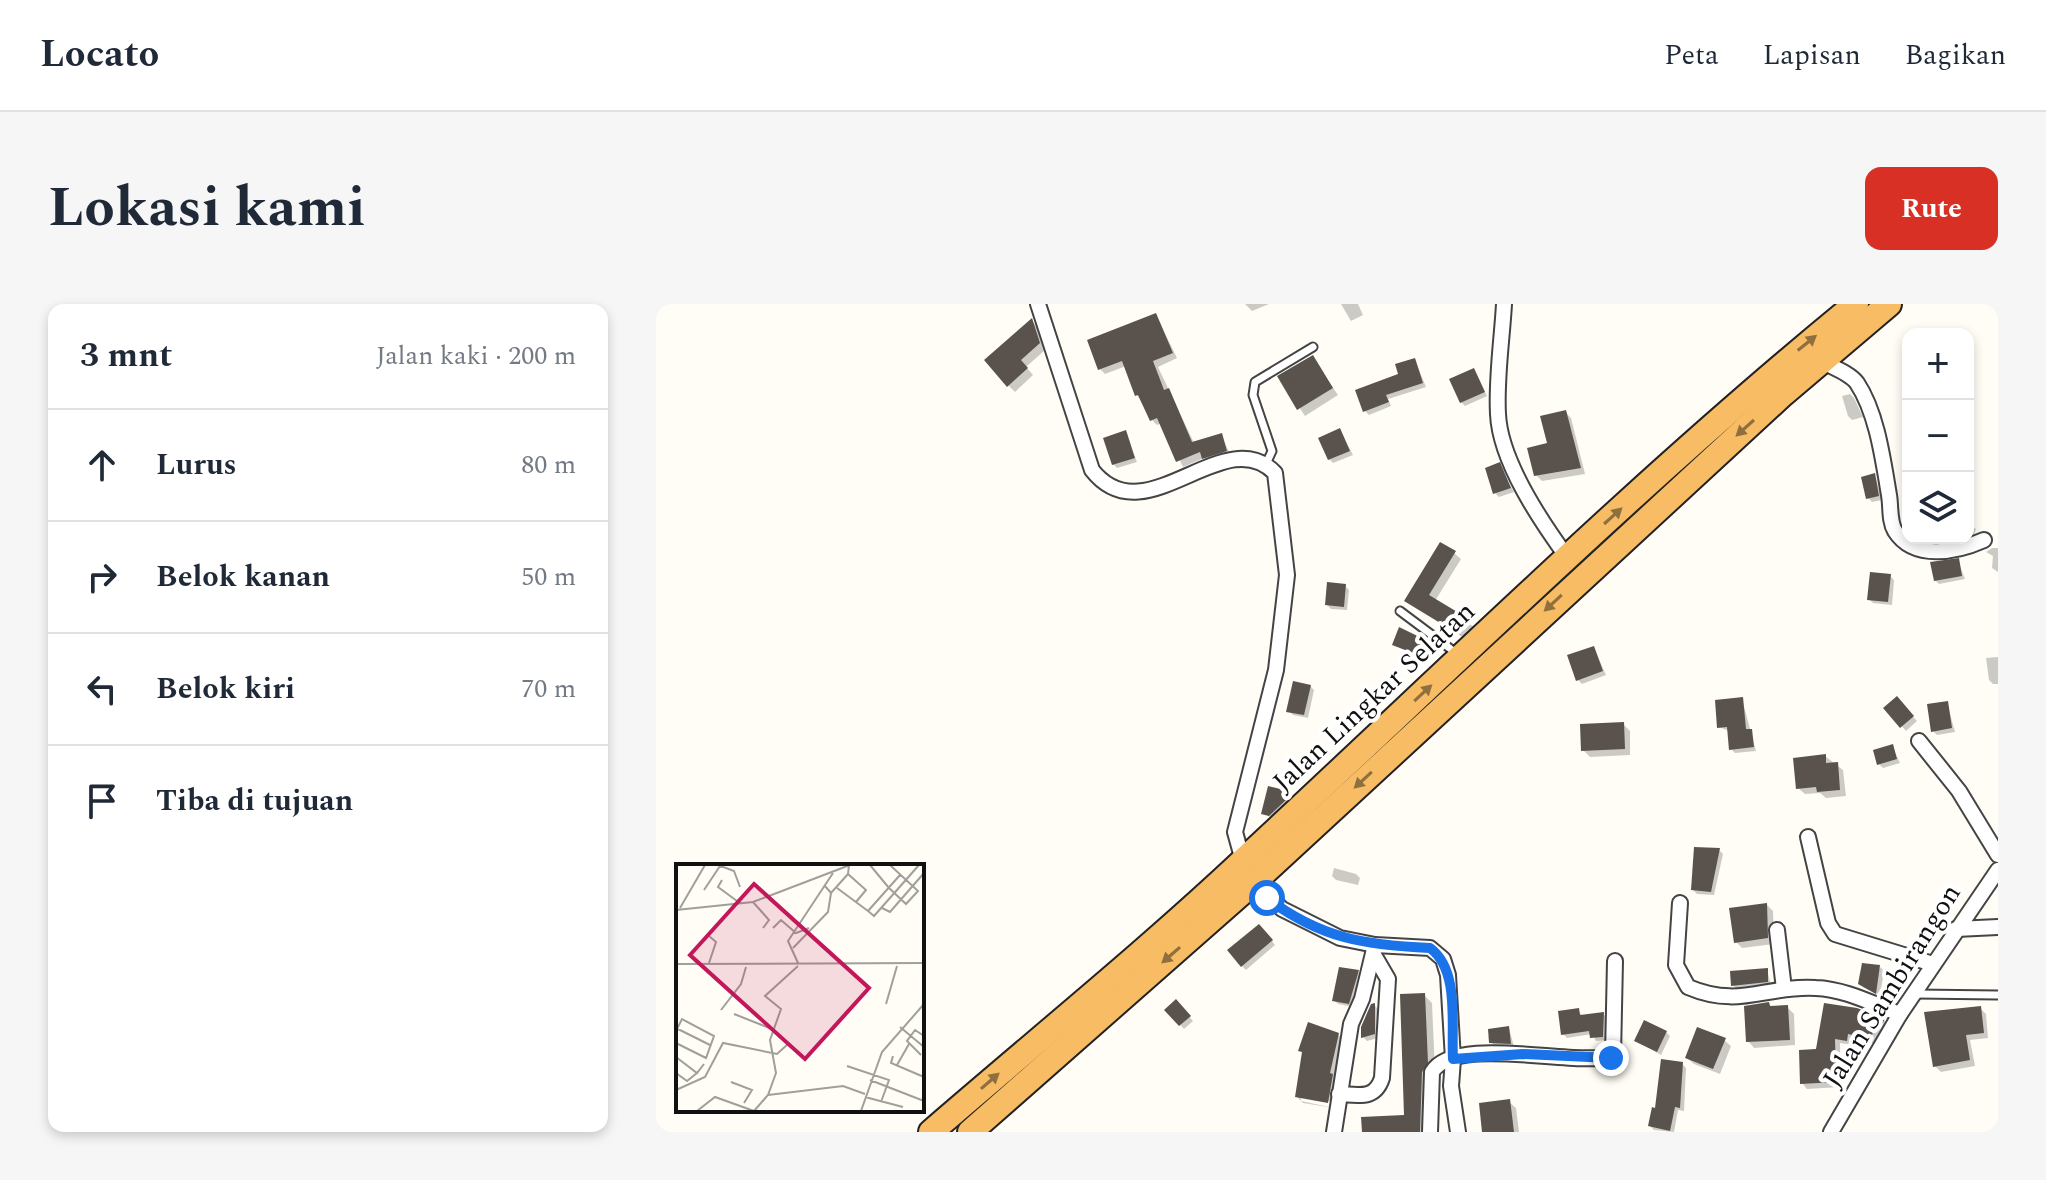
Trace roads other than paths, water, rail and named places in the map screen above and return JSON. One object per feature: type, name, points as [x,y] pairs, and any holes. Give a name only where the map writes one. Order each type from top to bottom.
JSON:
[{"type":"highway","name":"Jalan Lingkar Selatan","points":[[970,1132],[1775,385],[1856,304]]},
{"type":"highway","name":"Jalan Lingkar Selatan","points":[[931,1132],[1249,872],[1461,657],[1567,557],[1775,385],[1821,361],[1889,304]]},
{"type":"street","points":[[1504,304],[1498,401],[1502,438],[1524,489],[1567,557]]},
{"type":"street","points":[[1041,305],[1092,470],[1110,488],[1118,493],[1140,493],[1235,460],[1266,464],[1275,473],[1279,484],[1287,575],[1276,670],[1235,832],[1249,872],[1267,898],[1300,920],[1375,950],[1430,948],[1443,959],[1448,975],[1453,1059],[1451,1086],[1458,1132]]},
{"type":"street","points":[[1821,361],[1855,380],[1866,399],[1881,456],[1892,523],[1903,541],[1912,547],[1961,550],[1984,540]]},
{"type":"street","points":[[1919,741],[1959,791],[1998,855]]},
{"type":"street","points":[[1808,837],[1828,923],[1835,934],[1933,964]]},
{"type":"street","name":"Jalan Sambirangon","points":[[1831,1132],[1900,1014],[1998,870]]},
{"type":"street","points":[[1680,903],[1676,965],[1688,987],[1729,999],[1784,989],[1833,989],[1900,1014]]},
{"type":"street","points":[[1956,929],[1998,927]]},
{"type":"street","points":[[1777,930],[1784,989]]},
{"type":"street","points":[[1333,1132],[1351,1024],[1362,999],[1375,950]]},
{"type":"street","points":[[1339,1094],[1369,1095],[1379,1088],[1382,1078],[1388,979],[1375,950]]},
{"type":"street","points":[[1430,1132],[1432,1072],[1442,1062],[1512,1054],[1611,1058],[1615,1053],[1615,961]]},
{"type":"lane","points":[[1266,464],[1271,445],[1253,388],[1259,377],[1313,347]]},
{"type":"lane","points":[[1400,611],[1461,657]]},
{"type":"lane","points":[[1913,994],[1998,995]]}]
